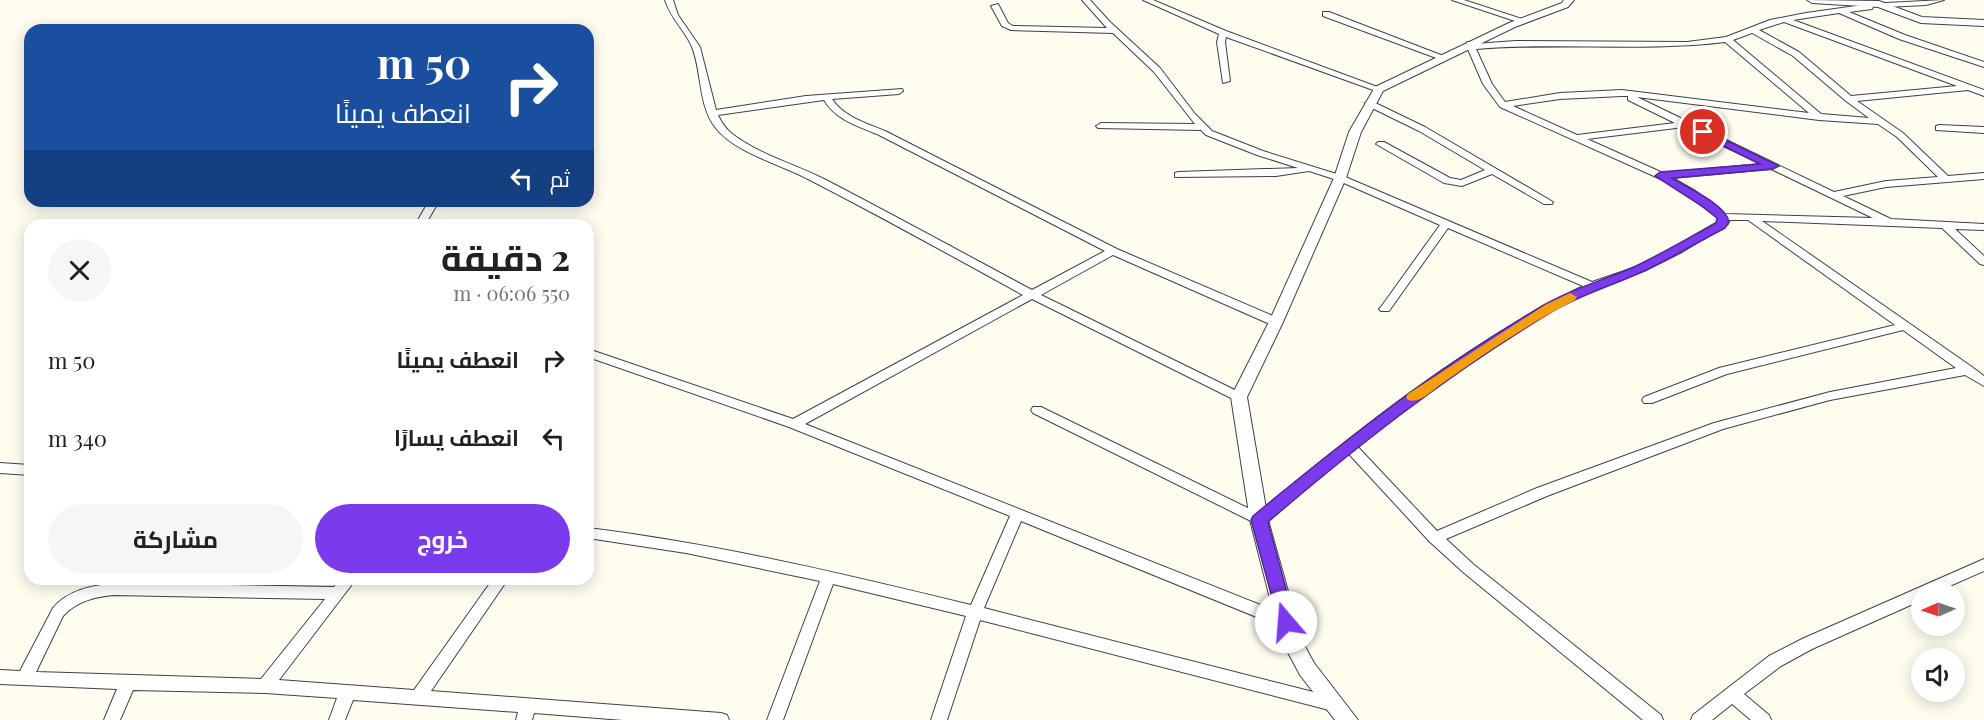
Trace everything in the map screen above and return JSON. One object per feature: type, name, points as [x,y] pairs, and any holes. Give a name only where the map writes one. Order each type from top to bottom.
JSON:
[{"type":"street","points":[[669,0],[674,15],[696,47],[718,125],[742,145],[806,174],[1032,295],[1239,398]]},
{"type":"street","points":[[1086,0],[1114,31],[1157,70],[1202,127],[1233,144],[1340,178],[1445,225],[1592,286]]},
{"type":"street","points":[[1147,0],[1223,33],[1378,89]]},
{"type":"street","points":[[1456,0],[1524,21]]},
{"type":"street","points":[[1348,720],[1307,669],[1293,643],[1259,520],[1239,398],[1276,322],[1340,178],[1355,132],[1378,89],[1442,57],[1565,5],[1569,0]]},
{"type":"street","points":[[1812,0],[1838,4],[1886,5],[1940,0]]},
{"type":"street","points":[[1470,46],[1539,43],[1687,44],[1727,39],[1838,4],[1902,37],[1984,65]]},
{"type":"street","points":[[1886,5],[1921,20],[1984,23]]},
{"type":"street","points":[[995,6],[1005,24],[1011,28],[1114,31]]},
{"type":"street","points":[[1326,14],[1442,57]]},
{"type":"street","points":[[1784,20],[1984,93]]},
{"type":"street","points":[[1753,30],[1796,54],[1849,99],[1881,121],[1921,154],[1946,179]]},
{"type":"street","points":[[1223,33],[1221,42],[1226,81]]},
{"type":"street","points":[[1727,39],[1819,117]]},
{"type":"street","points":[[1470,46],[1493,96],[1503,105],[1660,176],[1690,192],[1723,217],[1887,221],[1984,227]]},
{"type":"street","points":[[1849,99],[1984,85]]},
{"type":"street","points":[[713,113],[826,97],[899,90]]},
{"type":"street","points":[[1503,105],[1582,93],[1622,93],[1819,117],[1881,121]]},
{"type":"street","points":[[1622,93],[1887,221]]},
{"type":"street","points":[[826,97],[833,107],[848,119],[892,138],[1113,251],[1276,322]]},
{"type":"street","points":[[1369,103],[1422,129],[1548,202]]},
{"type":"street","points":[[1573,138],[1685,124]]},
{"type":"street","points":[[1101,126],[1202,127]]},
{"type":"street","points":[[1939,128],[1984,130]]},
{"type":"street","points":[[1381,144],[1447,181],[1462,183],[1492,170]]},
{"type":"street","points":[[1660,176],[1773,166]]},
{"type":"street","points":[[1178,175],[1276,173],[1309,169]]},
{"type":"street","points":[[1832,195],[1886,184],[1984,176]]},
{"type":"street","points":[[1259,520],[1349,444],[1457,366],[1550,307],[1592,286],[1632,272],[1678,250],[1720,225],[1724,222],[1723,217]]},
{"type":"street","points":[[1750,217],[1984,382]]},
{"type":"street","points":[[1944,224],[1984,262]]},
{"type":"street","points":[[1385,309],[1445,225]]},
{"type":"street","points":[[794,424],[1113,251]]},
{"type":"street","points":[[1648,399],[1723,371],[1905,326]]},
{"type":"street","points":[[594,355],[794,424],[1286,622]]},
{"type":"street","points":[[1435,538],[1542,492],[1719,426],[1830,396],[1968,370]]},
{"type":"street","points":[[1037,410],[1259,520]]},
{"type":"street","points":[[1349,444],[1435,538],[1498,594],[1655,720]]},
{"type":"street","points":[[0,468],[24,470]]},
{"type":"street","points":[[939,720],[975,612],[1018,513]]},
{"type":"street","points":[[594,534],[704,551],[829,576],[1333,704]]},
{"type":"street","points":[[1946,582],[1984,565]]},
{"type":"street","points":[[775,720],[829,576]]},
{"type":"street","points":[[265,686],[344,585]]},
{"type":"street","points":[[418,697],[497,585]]},
{"type":"street","points":[[25,678],[64,605],[88,593],[124,589],[338,593]]},
{"type":"street","points":[[1699,720],[1775,661],[1911,598]]},
{"type":"street","points":[[0,677],[265,686],[347,694],[418,697],[526,713],[721,720]]},
{"type":"street","points":[[112,720],[128,683]]},
{"type":"street","points":[[337,720],[347,694]]},
{"type":"street","points":[[1732,694],[1763,720]]},
{"type":"slow traffic","points":[[1413,397],[1457,366],[1550,307],[1570,297]]},
{"type":"route","points":[[1286,622],[1276,593],[1259,520],[1349,444],[1457,366],[1550,307],[1592,286],[1617,278],[1678,250],[1724,222],[1723,217],[1706,203],[1660,176],[1773,166],[1703,132]]}]
